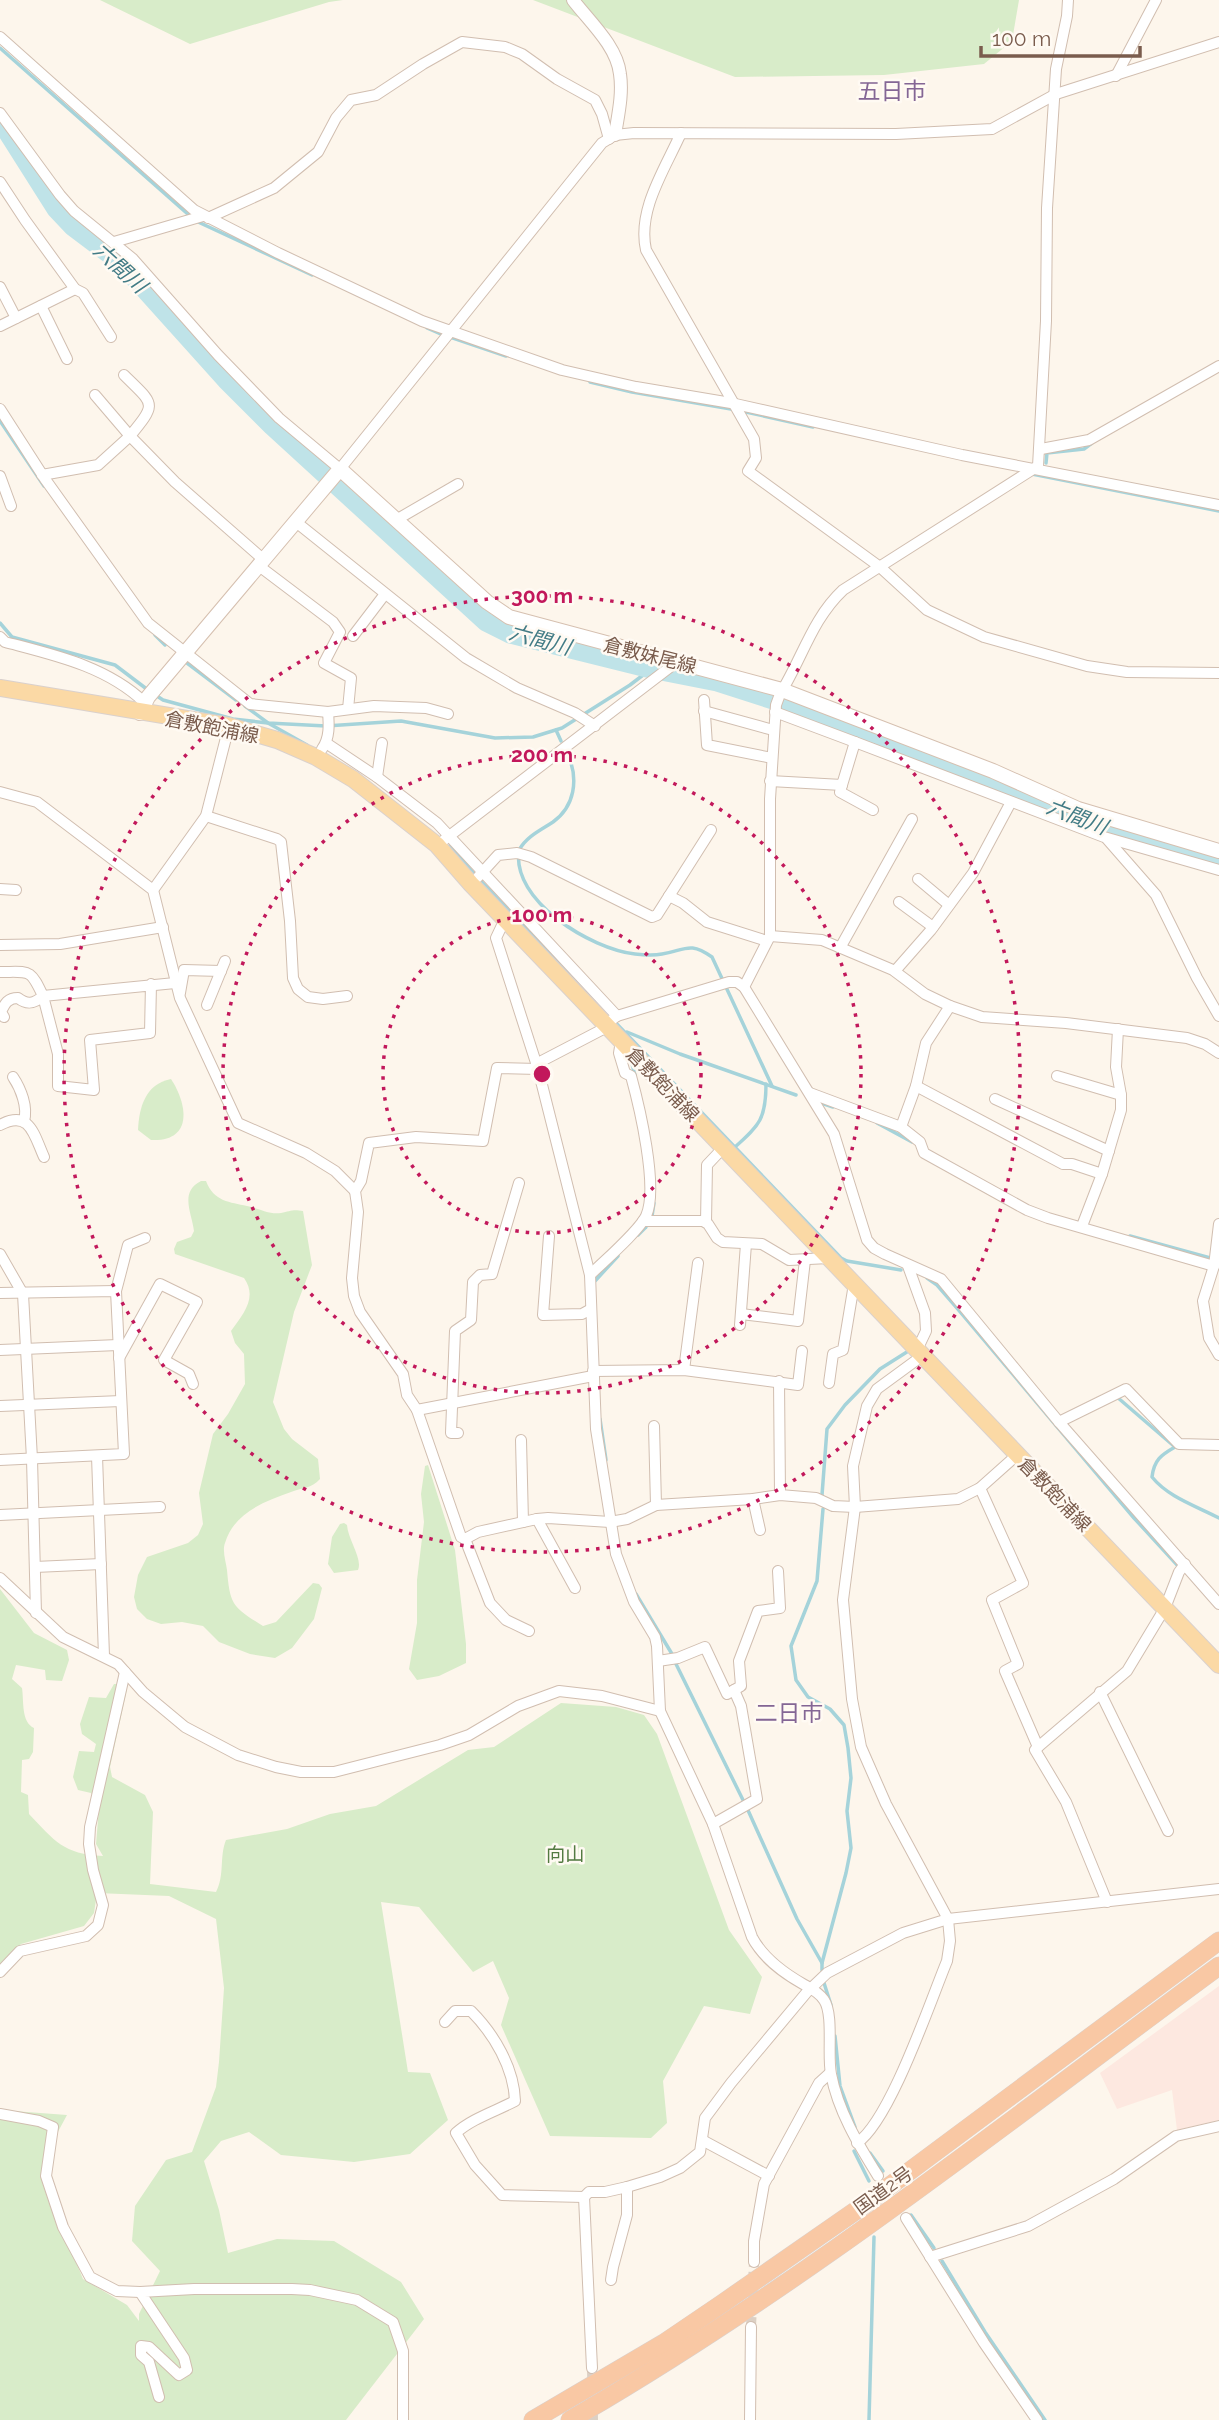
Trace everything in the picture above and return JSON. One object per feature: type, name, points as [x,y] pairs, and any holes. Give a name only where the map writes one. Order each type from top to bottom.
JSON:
[{"type":"highway","name":"国道2号","points":[[533,2420],[664,2343],[864,2205],[1219,1941]]},
{"type":"highway","name":"国道2号","points":[[570,2420],[624,2389],[749,2309],[881,2216],[1219,1966]]},
{"type":"main road","points":[[148,700],[339,471]]},
{"type":"main road","name":"倉敷妹尾線","points":[[339,471],[487,602],[509,617],[676,663],[778,700],[993,771],[1078,809],[1107,828],[1219,851]]},
{"type":"main road","name":"倉敷飽浦線","points":[[0,688],[148,700],[277,740],[321,750],[354,779],[442,841],[477,878],[505,919],[611,1021],[621,1041],[1219,1665]]},
{"type":"street","points":[[573,0],[616,59],[620,74],[620,98],[612,137]]},
{"type":"street","points":[[744,987],[769,938],[771,781],[773,730],[778,700],[818,620],[829,603],[843,590],[1038,466],[1046,321],[1047,208],[1056,69],[1068,16],[1068,0]]},
{"type":"street","points":[[1116,76],[1156,0]]},
{"type":"street","points":[[0,37],[194,211],[422,321],[562,370],[636,387],[731,403],[1030,472],[1219,505]]},
{"type":"street","points":[[114,242],[185,220],[206,217],[274,188],[318,152],[336,118],[351,100],[376,95],[462,42],[505,47],[522,54],[557,79],[595,100],[612,137]]},
{"type":"street","points":[[0,113],[74,211],[134,259],[218,355],[279,418],[339,471],[602,143],[612,137],[634,133],[896,134],[992,130],[1056,94],[1219,42]]},
{"type":"street","points":[[681,133],[646,212],[643,237],[646,250],[757,446],[756,458],[748,471],[880,566],[927,610],[984,637],[1100,668],[1126,672],[1219,673]]},
{"type":"street","points":[[0,182],[75,289],[83,293],[111,337]]},
{"type":"street","points":[[0,286],[16,318]]},
{"type":"street","points":[[0,326],[75,289]]},
{"type":"street","points":[[41,306],[67,359]]},
{"type":"street","points":[[1041,449],[1088,440],[1219,366]]},
{"type":"street","points":[[42,475],[98,465],[130,436],[148,414],[150,407],[149,400],[124,375]]},
{"type":"street","points":[[94,395],[175,482],[262,563],[333,622],[340,632],[324,663],[351,678],[348,709]]},
{"type":"street","points":[[0,409],[5,429],[42,475],[148,623],[254,706],[328,714],[374,706],[426,708],[448,714]]},
{"type":"street","points":[[0,476],[11,506]]},
{"type":"street","points":[[396,520],[458,484]]},
{"type":"street","points":[[296,522],[466,658],[517,688],[595,726]]},
{"type":"street","points":[[354,636],[385,594]]},
{"type":"street","points":[[0,637],[5,642],[93,668],[148,700]]},
{"type":"street","points":[[328,714],[329,729],[321,750],[377,777],[437,823],[442,841],[676,663]]},
{"type":"street","points":[[778,700],[855,742],[1011,802],[1107,828],[1219,870]]},
{"type":"street","points":[[772,758],[707,745],[704,705],[773,730]]},
{"type":"street","points":[[153,890],[206,816],[229,726]]},
{"type":"street","points":[[855,742],[840,792],[873,810]]},
{"type":"street","points":[[377,777],[382,743]]},
{"type":"street","points":[[771,781],[842,785]]},
{"type":"street","points":[[0,792],[37,802],[153,890],[180,998],[238,1123],[306,1153],[335,1171],[355,1191],[358,1212],[352,1278],[354,1296],[360,1312],[403,1374],[407,1395],[417,1410],[461,1537],[465,1539],[490,1603],[506,1620],[529,1631]]},
{"type":"street","points":[[895,971],[933,927],[973,873],[1011,802]]},
{"type":"street","points":[[206,816],[281,842],[290,920],[293,978],[298,989],[308,997],[323,999],[346,996]]},
{"type":"street","points":[[840,948],[912,819]]},
{"type":"street","points":[[1107,828],[1156,895],[1219,1016]]},
{"type":"street","points":[[611,1021],[477,878],[498,855],[519,853],[652,918],[657,915],[711,831]]},
{"type":"street","points":[[918,880],[949,905]]},
{"type":"street","points":[[0,889],[16,890]]},
{"type":"street","points":[[669,896],[683,903],[707,922],[769,938],[822,940],[895,971],[925,994],[982,1017],[1187,1038],[1205,1044],[1219,1054]]},
{"type":"street","points":[[899,902],[933,927]]},
{"type":"street","points":[[505,919],[496,938],[537,1067],[590,1275],[596,1429],[610,1522],[622,1573],[634,1602],[655,1637],[660,1711],[713,1824],[758,1949],[824,1999],[831,2073],[838,2100],[857,2143],[878,2176]]},
{"type":"street","points":[[0,945],[60,944],[163,927]]},
{"type":"street","points":[[180,998],[184,970],[223,966],[207,1005]]},
{"type":"street","points":[[0,972],[27,972],[33,976],[43,996],[58,1054],[58,1086],[94,1090],[90,1040],[149,1033],[151,984]]},
{"type":"street","points":[[355,1191],[361,1181],[369,1143],[416,1137],[483,1141],[497,1068],[537,1067],[611,1021],[726,983],[737,982],[744,987],[834,1134],[867,1240],[874,1248],[908,1266],[925,1270],[941,1279],[1183,1567],[1219,1604]]},
{"type":"street","points":[[4,1017],[1,1012],[5,1003],[12,998],[31,1003],[43,996],[175,983]]},
{"type":"street","points":[[901,1127],[916,1086],[926,1043],[950,1006]]},
{"type":"street","points":[[1082,1226],[1102,1174],[1121,1111],[1116,1067],[1118,1029]]},
{"type":"street","points":[[590,1275],[643,1221],[649,1207],[642,1116],[631,1076],[625,1073],[619,1053],[621,1041]]},
{"type":"street","points":[[1057,1076],[1121,1096]]},
{"type":"street","points":[[13,1077],[27,1112],[24,1121]]},
{"type":"street","points":[[916,1086],[1063,1164],[1072,1164],[1102,1174]]},
{"type":"street","points":[[810,1093],[901,1127],[920,1142],[924,1153],[1027,1210],[1215,1262]]},
{"type":"street","points":[[995,1099],[1109,1151]]},
{"type":"street","points":[[0,1125],[9,1120],[24,1121],[30,1126],[44,1157]]},
{"type":"street","points":[[724,1147],[707,1165],[706,1222],[717,1238],[723,1242],[762,1244],[789,1260],[830,1258]]},
{"type":"street","points":[[458,1433],[451,1433],[455,1331],[471,1320],[473,1282],[480,1275],[492,1274],[519,1183]]},
{"type":"street","points":[[643,1221],[706,1222]]},
{"type":"street","points":[[1219,1224],[1215,1262],[1203,1301],[1209,1338],[1219,1355]]},
{"type":"street","points":[[549,1236],[543,1315],[582,1314],[592,1309]]},
{"type":"street","points":[[0,1460],[124,1454],[116,1292],[128,1245],[145,1238]]},
{"type":"street","points":[[746,1244],[740,1320],[798,1321],[805,1261]]},
{"type":"street","points":[[0,1254],[23,1294],[32,1459],[36,1613]]},
{"type":"street","points":[[684,1370],[698,1264]]},
{"type":"street","points":[[857,2143],[864,2138],[889,2099],[947,1961],[950,1941],[948,1919],[886,1804],[861,1747],[852,1699],[843,1600],[855,1507],[853,1466],[867,1406],[877,1389],[920,1353],[926,1331],[925,1313],[908,1266]]},
{"type":"street","points":[[119,1359],[160,1284],[197,1302],[164,1360],[189,1374],[192,1384]]},
{"type":"street","points":[[829,1383],[833,1353],[843,1350],[854,1284]]},
{"type":"street","points":[[0,1293],[116,1292]]},
{"type":"street","points":[[0,1350],[118,1345]]},
{"type":"street","points":[[417,1410],[593,1373],[684,1370],[798,1385],[802,1351]]},
{"type":"street","points":[[779,1381],[780,1495]]},
{"type":"street","points":[[1059,1422],[1126,1390],[1179,1444],[1219,1445]]},
{"type":"street","points":[[0,1406],[121,1401]]},
{"type":"street","points":[[654,1426],[656,1505]]},
{"type":"street","points":[[521,1440],[523,1522]]},
{"type":"street","points":[[465,1539],[478,1532],[537,1519],[610,1522],[627,1519],[656,1505],[780,1495],[816,1497],[833,1506],[855,1507],[958,1499],[980,1488],[1017,1455]]},
{"type":"street","points":[[97,1456],[104,1656]]},
{"type":"street","points":[[980,1488],[1023,1583],[992,1600],[1018,1664],[1004,1671],[1038,1747]]},
{"type":"street","points":[[753,1499],[760,1530]]},
{"type":"street","points":[[0,1515],[160,1507]]},
{"type":"street","points":[[537,1519],[575,1588]]},
{"type":"street","points":[[35,1567],[101,1564]]},
{"type":"street","points":[[1107,1902],[1066,1802],[1035,1750],[1127,1671],[1165,1608],[1183,1567]]},
{"type":"street","points":[[658,1661],[678,1658],[705,1647],[727,1693],[741,1686],[739,1661],[758,1611],[780,1608],[778,1571]]},
{"type":"street","points":[[0,1578],[63,1637],[118,1664],[151,1699],[185,1727],[238,1755],[276,1767],[301,1772],[334,1772],[440,1745],[469,1735],[518,1706],[559,1691],[602,1696],[660,1711]]},
{"type":"street","points":[[0,1972],[20,1951],[86,1936],[98,1925],[103,1905],[93,1870],[89,1844],[90,1827],[125,1672]]},
{"type":"street","points":[[713,1824],[757,1799],[741,1706],[734,1690]]},
{"type":"street","points":[[1100,1692],[1167,1831]]},
{"type":"street","points":[[445,2022],[455,2011],[471,2011],[498,2045],[514,2085],[515,2101],[465,2125],[456,2133],[475,2165],[502,2195],[584,2197],[589,2192],[606,2192],[660,2178],[680,2168],[699,2152],[705,2118],[718,2100],[811,1988],[827,1973],[903,1933],[948,1919],[1219,1889]]},
{"type":"street","points":[[754,2262],[754,2241],[764,2184],[819,2083],[831,2073]]},
{"type":"street","points":[[0,2113],[39,2121],[53,2127],[46,2176],[63,2227],[90,2277],[117,2291],[292,2289],[357,2300],[393,2322],[403,2351],[403,2420]]},
{"type":"street","points":[[930,2257],[1028,2226],[1114,2179],[1175,2136],[1219,2126]]},
{"type":"street","points":[[702,2140],[769,2176]]},
{"type":"street","points":[[611,2280],[627,2215],[626,2187]]},
{"type":"street","points":[[584,2197],[592,2368]]},
{"type":"street","points":[[906,2218],[984,2343],[1037,2420]]},
{"type":"street","points":[[140,2292],[184,2358],[187,2370],[179,2375],[149,2347],[141,2346],[141,2355],[149,2362],[159,2397]]},
{"type":"street","points":[[750,2420],[751,2327]]},
{"type":"shaded area","points":[[1219,1986],[1219,2120],[1177,2130],[1172,2090],[1117,2109],[1100,2073]]},
{"type":"green space","points":[[100,0],[343,0],[190,44]]},
{"type":"green space","points":[[533,0],[1019,0],[1012,41],[984,64],[884,75],[735,77]]},
{"type":"green space","points":[[171,1079],[181,1100],[183,1120],[174,1135],[151,1140],[138,1130],[142,1106],[155,1086]]},
{"type":"green space","points":[[201,1181],[206,1181],[213,1193],[229,1202],[272,1213],[303,1211],[312,1265],[294,1312],[273,1402],[284,1429],[292,1439],[318,1459],[320,1479],[310,1486],[270,1500],[242,1516],[229,1533],[224,1546],[232,1599],[239,1609],[263,1626],[276,1622],[313,1583],[322,1588],[314,1619],[292,1648],[275,1658],[250,1654],[219,1642],[203,1626],[182,1622],[161,1624],[147,1619],[137,1609],[134,1597],[138,1575],[147,1557],[188,1543],[198,1535],[203,1524],[199,1493],[213,1434],[245,1384],[244,1354],[235,1343],[231,1331],[247,1306],[250,1292],[248,1285],[244,1278],[175,1254],[177,1242],[191,1237],[194,1231],[188,1203],[190,1191]]},
{"type":"green space","points":[[428,1465],[455,1550],[466,1663],[439,1676],[417,1680],[409,1669],[417,1623],[417,1580],[424,1522],[421,1494],[425,1466]]},
{"type":"green space","points":[[340,1524],[347,1525],[359,1566],[358,1570],[334,1573],[328,1564],[332,1537]]},
{"type":"green space","name":"向山","points":[[0,1589],[34,1633],[67,1650],[69,1660],[62,1681],[46,1680],[45,1670],[16,1665],[12,1679],[22,1688],[25,1716],[34,1728],[33,1752],[29,1759],[22,1760],[21,1792],[28,1795],[29,1814],[53,1839],[69,1849],[103,1856],[96,1844],[99,1808],[91,1793],[78,1790],[73,1777],[79,1751],[94,1752],[96,1744],[82,1734],[80,1724],[89,1697],[106,1698],[114,1684],[124,1684],[127,1689],[110,1767],[112,1777],[145,1795],[153,1812],[150,1884],[216,1892],[226,1840],[287,1829],[330,1814],[376,1806],[468,1750],[494,1747],[561,1703],[616,1707],[644,1715],[657,1734],[729,1930],[762,1977],[750,2014],[704,2006],[663,2081],[667,2123],[651,2138],[550,2136],[501,2025],[509,1998],[493,1961],[473,1972],[419,1907],[381,1902],[408,2072],[430,2073],[448,2120],[410,2154],[354,2162],[281,2155],[249,2132],[221,2141],[204,2161],[219,2210],[228,2253],[277,2239],[334,2241],[401,2282],[424,2319],[346,2420],[0,2420],[0,2110],[67,2115],[46,2154],[41,2176],[83,2279],[127,2305],[139,2321],[139,2314],[160,2271],[132,2241],[135,2206],[166,2160],[192,2152],[216,2087],[224,1988],[216,1919],[169,1896],[97,1893],[94,1913],[84,1926],[21,1944],[0,1965]]},
{"type":"waterway","points":[[0,48],[190,216]]},
{"type":"waterway","name":"六間川","points":[[1,122],[56,209],[73,227],[109,254],[137,281],[226,380],[272,426],[486,622],[510,634],[651,669],[717,682],[795,707],[951,764],[1104,828],[1219,860]]},
{"type":"waterway","points":[[196,221],[312,275]]},
{"type":"waterway","points":[[427,328],[443,335]]},
{"type":"waterway","points":[[450,337],[506,356]]},
{"type":"waterway","points":[[590,382],[731,409]]},
{"type":"waterway","points":[[746,412],[813,427]]},
{"type":"waterway","points":[[0,421],[44,486]]},
{"type":"waterway","points":[[1046,463],[1047,453],[1084,449],[1092,443]]},
{"type":"waterway","points":[[1032,474],[1219,511]]},
{"type":"waterway","points":[[0,623],[12,637],[115,665],[148,690]]},
{"type":"waterway","points":[[155,635],[165,645]]},
{"type":"waterway","points":[[187,663],[236,700]]},
{"type":"waterway","points":[[154,694],[163,700],[233,719],[268,723],[326,726],[401,721],[495,738],[533,737],[562,728],[651,669]]},
{"type":"waterway","points":[[245,706],[268,723],[307,745]]},
{"type":"waterway","points":[[556,730],[561,741]]},
{"type":"waterway","points":[[569,757],[574,783],[566,808],[553,822],[530,837],[519,850],[520,869],[528,887],[557,919],[597,943],[645,955],[692,948],[712,957],[772,1086]]},
{"type":"waterway","points":[[450,846],[604,1010]]},
{"type":"waterway","points":[[614,1021],[841,1258],[901,1270]]},
{"type":"waterway","points":[[627,1032],[680,1054],[796,1095]]},
{"type":"waterway","points":[[631,1060],[635,1075]]},
{"type":"waterway","points":[[735,1147],[760,1120],[765,1105],[766,1084]]},
{"type":"waterway","points":[[818,1102],[833,1107]]},
{"type":"waterway","points":[[877,1123],[912,1142]]},
{"type":"waterway","points":[[652,1216],[654,1203]]},
{"type":"waterway","points":[[638,1235],[646,1227]]},
{"type":"waterway","points":[[1130,1236],[1214,1259]]},
{"type":"waterway","points":[[595,1281],[618,1256]]},
{"type":"waterway","points":[[927,1278],[937,1285],[1134,1518],[1179,1567]]},
{"type":"waterway","points":[[822,1495],[827,1429],[845,1405],[880,1369],[910,1350]]},
{"type":"waterway","points":[[1117,1397],[1175,1447],[1159,1459],[1154,1466],[1152,1477],[1174,1496],[1219,1518]]},
{"type":"waterway","points":[[600,1419],[606,1460]]},
{"type":"waterway","points":[[822,1970],[851,1848],[847,1811],[851,1778],[844,1725],[830,1709],[808,1697],[796,1680],[791,1646],[817,1581],[823,1509]]},
{"type":"waterway","points":[[636,1594],[672,1654]]},
{"type":"waterway","points":[[676,1664],[743,1800]]},
{"type":"waterway","points":[[747,1808],[797,1919],[822,1963]]},
{"type":"waterway","points":[[824,1983],[831,2005]]},
{"type":"waterway","points":[[835,2036],[840,2086],[855,2127]]},
{"type":"waterway","points":[[854,2151],[869,2181]]},
{"type":"waterway","points":[[870,2153],[883,2171]]},
{"type":"waterway","points":[[911,2215],[934,2248]]},
{"type":"waterway","points":[[869,2420],[874,2237]]},
{"type":"waterway","points":[[942,2261],[985,2332],[1045,2420]]},
{"type":"tunnel","points":[[751,2327],[754,2262]]},
{"type":"tunnel","points":[[592,2368],[593,2420]]},
{"type":"district","name":"五日市","points":[[892,91]]},
{"type":"district","name":"二日市","points":[[789,1713]]}]
